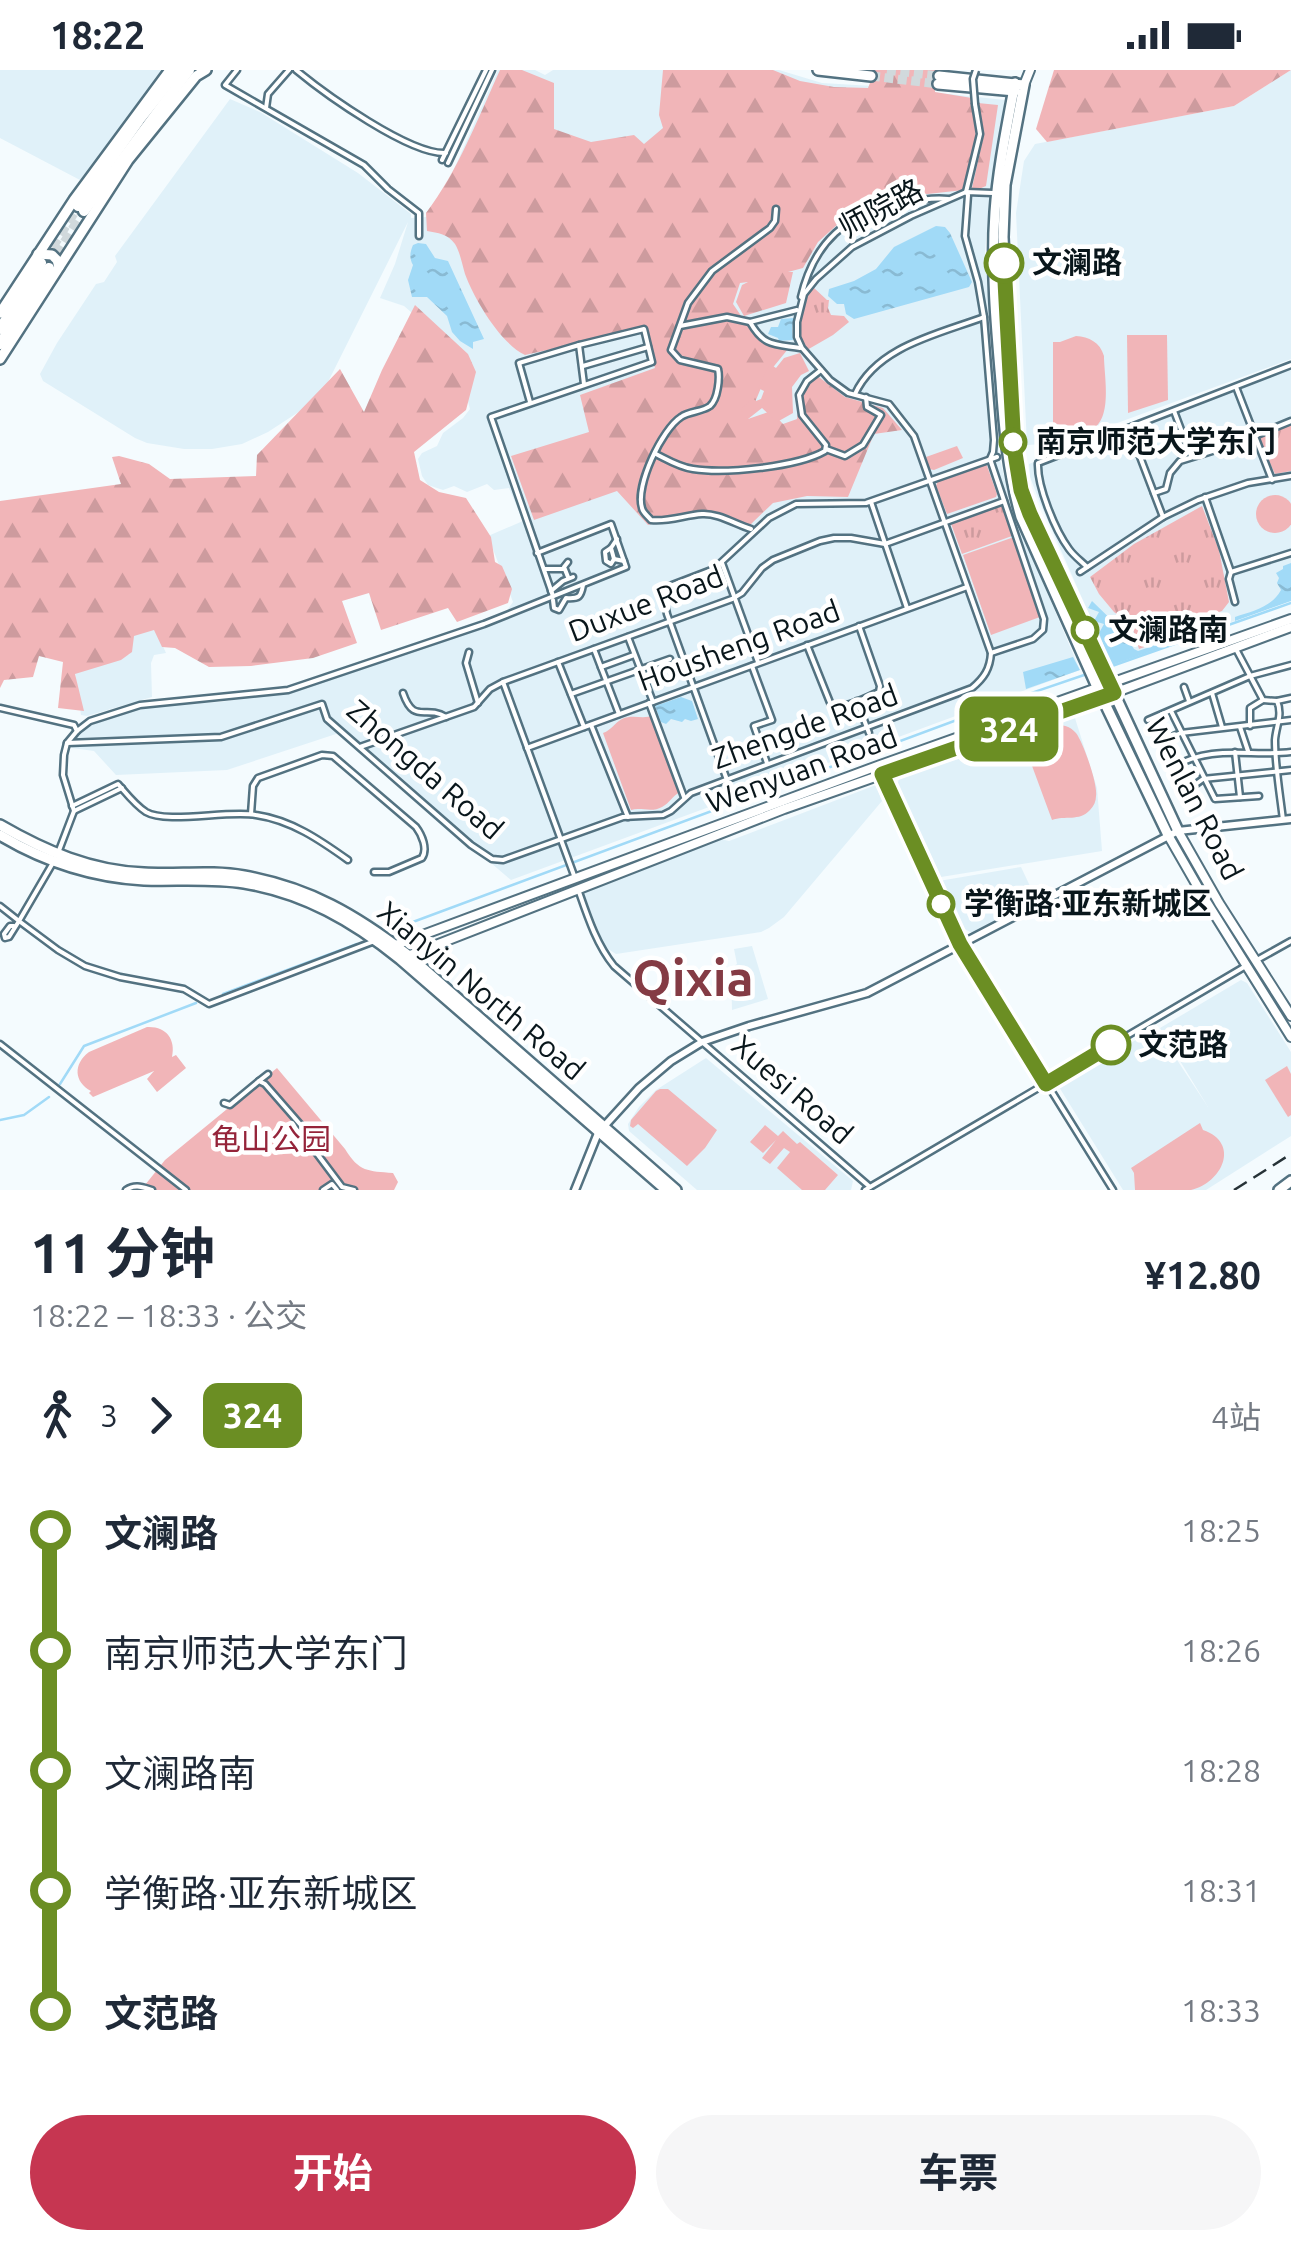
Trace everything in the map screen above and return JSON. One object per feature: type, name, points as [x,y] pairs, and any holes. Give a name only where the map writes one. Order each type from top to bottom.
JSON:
[{"type":"highway","points":[[81,210],[139,120],[179,70]]},
{"type":"highway","points":[[81,210],[192,70]]},
{"type":"highway","points":[[128,160],[192,70]]},
{"type":"highway","points":[[0,329],[47,263]]},
{"type":"highway","points":[[0,344],[47,263]]},
{"type":"main road","points":[[0,313],[47,263],[81,210],[128,160],[196,76],[206,70]]},
{"type":"main road","points":[[818,70],[871,76]]},
{"type":"main road","name":"Wenlan Road","points":[[1018,70],[1019,88],[994,236],[1006,446],[1014,493],[1021,517],[1097,687],[1173,833],[1219,903],[1291,1037]]},
{"type":"main road","name":"Wenlan Road","points":[[1019,88],[1030,70]]},
{"type":"main road","points":[[0,359],[47,263],[81,210],[118,137],[169,72]]},
{"type":"main road","points":[[938,80],[974,79],[1019,88]]},
{"type":"main road","name":"Wenlan Road","points":[[1000,195],[1014,447],[1021,490],[1173,833]]},
{"type":"main road","name":"Wenyuan Road","points":[[404,957],[1097,687],[1107,677],[1291,619]]},
{"type":"main road","name":"Wenyuan Road","points":[[1097,687],[1114,693],[1291,627]]},
{"type":"main road","name":"Wenyuan Road","points":[[391,947],[573,874],[881,769]]},
{"type":"main road","name":"Xianyin North Road","points":[[0,825],[55,858],[125,872],[222,873],[270,881],[339,907],[362,920],[666,1190]]},
{"type":"main road","name":"Xianyin North Road","points":[[0,835],[115,877],[228,882],[268,889],[315,904],[391,947]]},
{"type":"main road","name":"Wenlan Road","points":[[1251,964],[1291,1016]]},
{"type":"main road","name":"Xianyin North Road","points":[[600,1130],[676,1190]]},
{"type":"main road","points":[[1279,1190],[1291,1181]]},
{"type":"street","points":[[237,70],[225,85],[364,165],[418,213],[419,236]]},
{"type":"street","points":[[266,108],[268,94],[292,70],[395,135],[432,152],[446,153]]},
{"type":"street","points":[[489,70],[445,162],[446,153],[489,70]]},
{"type":"street","points":[[948,199],[886,206],[848,222],[820,248],[808,272],[796,322],[802,348],[821,370],[839,387],[855,395],[889,404],[914,436],[991,653],[1033,638],[1044,624],[990,460],[994,440],[984,317],[965,236],[966,192],[980,134],[974,79]]},
{"type":"street","name":"师院路","points":[[799,309],[804,294],[816,279],[876,232],[966,192],[1000,195]]},
{"type":"street","points":[[750,529],[715,515],[652,520],[642,509],[641,496],[643,477],[676,421],[710,406],[720,376],[718,369],[680,360],[671,350],[688,303],[712,270],[770,228],[776,209]]},
{"type":"street","points":[[679,326],[727,317],[750,322],[799,309]]},
{"type":"street","points":[[855,395],[862,378],[891,354],[984,317]]},
{"type":"street","points":[[750,322],[758,335],[772,345],[802,348]]},
{"type":"street","points":[[530,402],[519,362],[644,329],[652,362],[491,416],[554,608],[560,610],[566,598],[581,596],[583,584]]},
{"type":"street","points":[[579,345],[584,384]]},
{"type":"street","points":[[583,366],[648,347]]},
{"type":"street","points":[[1087,567],[1065,542],[1046,500],[1037,464],[1291,365]]},
{"type":"street","points":[[821,370],[800,388],[799,408],[826,448],[846,456],[863,446],[882,415],[867,407],[866,397]]},
{"type":"street","points":[[1236,387],[1272,480]]},
{"type":"street","points":[[1174,410],[1192,456]]},
{"type":"street","points":[[1154,494],[1166,489],[1167,478],[1176,464],[1291,421]]},
{"type":"street","points":[[1129,428],[1163,517]]},
{"type":"street","points":[[656,454],[691,469],[730,470],[812,458],[826,448]]},
{"type":"street","points":[[727,780],[670,622],[663,594],[666,587],[714,569],[769,518],[796,504],[871,502],[997,457]]},
{"type":"street","points":[[1080,572],[1163,517],[1205,497],[1248,483],[1291,476]]},
{"type":"street","points":[[1205,497],[1231,572],[1235,602]]},
{"type":"street","name":"Duxue Road","points":[[360,747],[474,707],[490,689],[503,682],[735,597],[773,560],[820,541],[851,538],[885,544],[1004,500]]},
{"type":"street","points":[[871,502],[907,608]]},
{"type":"street","points":[[14,926],[55,858],[73,809],[63,775],[67,743],[76,731],[90,721],[140,705],[288,690],[447,638],[626,568],[611,524],[536,553]]},
{"type":"street","points":[[618,539],[605,551],[609,563],[624,561]]},
{"type":"street","points":[[1231,572],[1291,553]]},
{"type":"street","points":[[543,570],[561,570],[568,562]]},
{"type":"street","points":[[722,563],[758,663]]},
{"type":"street","points":[[552,596],[568,578],[561,570]]},
{"type":"street","name":"Housheng Road","points":[[527,748],[967,587]]},
{"type":"street","points":[[808,645],[830,705],[838,707],[858,700],[879,692],[880,686],[858,626]]},
{"type":"street","points":[[628,637],[685,799]]},
{"type":"street","points":[[1236,648],[1263,700]]},
{"type":"street","points":[[594,649],[620,714]]},
{"type":"street","points":[[469,652],[466,663],[478,703]]},
{"type":"street","name":"Zhengde Road","points":[[560,839],[628,817],[663,815],[691,793],[972,688],[988,670],[991,653]]},
{"type":"street","points":[[601,667],[635,655]]},
{"type":"street","points":[[571,694],[670,659]]},
{"type":"street","points":[[558,662],[584,728]]},
{"type":"street","points":[[1148,720],[1250,676],[1291,665]]},
{"type":"street","points":[[752,666],[772,720],[754,726],[768,765]]},
{"type":"street","points":[[503,682],[578,889]]},
{"type":"street","points":[[1184,687],[1189,703]]},
{"type":"street","points":[[403,693],[417,714],[440,713],[446,717]]},
{"type":"street","points":[[1212,694],[1222,729]]},
{"type":"street","points":[[1250,726],[1250,708],[1263,700],[1291,698]]},
{"type":"street","points":[[858,700],[868,730]]},
{"type":"street","points":[[575,1190],[600,1130],[658,1071],[702,1042],[866,993],[1173,833],[1287,820],[1276,754],[1275,736],[1280,721],[1277,701]]},
{"type":"street","name":"Zhongda Road","points":[[67,743],[221,738],[322,704],[327,718],[492,859],[503,860],[560,839]]},
{"type":"street","points":[[0,708],[59,720],[74,725],[76,731]]},
{"type":"street","points":[[1171,711],[1214,800],[1259,796]]},
{"type":"street","points":[[1159,742],[1181,734],[1291,720]]},
{"type":"street","points":[[591,725],[628,817]]},
{"type":"street","points":[[1240,727],[1248,752]]},
{"type":"street","points":[[1235,752],[1240,797]]},
{"type":"street","points":[[1174,767],[1192,756],[1291,752]]},
{"type":"street","points":[[250,814],[253,786],[258,778],[322,755],[332,756],[420,832],[426,850],[422,858],[389,872],[374,872]]},
{"type":"street","points":[[881,769],[960,944],[1111,1189]]},
{"type":"street","points":[[1185,792],[1203,779],[1291,770]]},
{"type":"street","points":[[73,809],[122,788],[142,810],[160,817],[250,814],[285,822],[348,860]]},
{"type":"street","name":"Xuesi Road","points":[[578,889],[606,956],[614,966],[867,1188]]},
{"type":"street","points":[[1060,892],[1068,904]]},
{"type":"street","points":[[0,906],[85,966],[184,989],[209,1004],[377,940]]},
{"type":"street","points":[[867,1188],[1291,941]]},
{"type":"street","points":[[1136,1018],[1142,1028]]},
{"type":"street","points":[[0,1044],[186,1190]]},
{"type":"street","points":[[224,1102],[230,1105],[268,1074]]},
{"type":"street","points":[[259,1081],[303,1128],[340,1189]]},
{"type":"street","points":[[324,1190],[332,1184],[354,1190]]},
{"type":"street","points":[[126,1190],[132,1186],[152,1190]]},
{"type":"shaded area","points":[[0,70],[164,70],[80,180],[0,138]]},
{"type":"shaded area","points":[[498,70],[535,70],[545,75],[553,70],[779,70],[822,83],[1005,100],[985,252],[999,456],[1013,512],[1080,670],[511,880],[339,733],[227,770],[116,775],[94,751],[72,748],[87,727],[141,706],[220,702],[288,692],[503,616],[513,602],[488,536],[523,521],[509,488],[494,490],[487,484],[467,492],[454,486],[443,490],[428,485],[422,476],[418,459],[422,453],[437,446],[443,433],[470,409],[454,349],[404,306],[380,298],[408,222],[320,398],[242,444],[184,449],[147,443],[43,381],[40,374],[96,284],[104,282],[117,262],[115,256],[230,99],[260,112],[358,173],[411,214],[411,218],[426,217],[435,212]]},
{"type":"shaded area","points":[[1291,70],[1291,359],[1063,443],[1027,445],[1016,213],[1024,161],[1035,144],[1234,106]]},
{"type":"shaded area","points":[[1291,362],[1291,600],[1112,666],[1040,503],[1029,464]]},
{"type":"shaded area","points":[[155,629],[166,653],[154,655],[151,663],[152,697],[81,715],[75,672],[130,654],[128,635]]},
{"type":"shaded area","points":[[1074,715],[1097,788],[1102,851],[941,877],[936,873],[897,786],[899,779],[906,772]]},
{"type":"shaded area","points":[[876,785],[882,801],[784,917],[769,928],[616,954],[605,947],[584,895],[586,891]]},
{"type":"shaded area","points":[[1021,867],[1036,899],[972,933],[961,927],[939,881]]},
{"type":"shaded area","points":[[752,946],[768,999],[732,1010],[731,968],[737,964],[734,949]]},
{"type":"shaded area","points":[[1241,980],[1247,983],[1291,1052],[1291,1136],[1206,1190],[1123,1190],[1060,1085],[1156,1028],[1208,1107],[1160,1028]]},
{"type":"shaded area","points":[[706,1058],[853,1181],[851,1190],[697,1190],[629,1131],[628,1124],[639,1107],[656,1090]]},
{"type":"green space","points":[[500,70],[522,70],[554,83],[554,129],[591,142],[634,135],[644,144],[663,128],[659,115],[663,70],[773,70],[800,81],[868,88],[875,70],[937,70],[935,92],[972,98],[976,137],[964,190],[900,197],[849,214],[818,242],[803,268],[788,272],[793,272],[786,303],[744,316],[736,302],[742,285],[748,282],[740,283],[733,304],[761,339],[788,349],[766,376],[748,419],[771,411],[783,424],[797,419],[800,392],[815,374],[845,397],[883,408],[902,430],[874,434],[848,497],[807,496],[773,503],[750,525],[712,511],[648,525],[617,491],[534,520],[511,456],[589,432],[580,395],[655,368],[641,329],[525,355],[507,341],[482,308],[455,244],[446,236],[427,231],[426,213],[458,162]]},
{"type":"green space","points":[[1054,70],[1291,70],[1234,106],[1047,142],[1036,129]]},
{"type":"green space","points":[[978,103],[998,105],[986,186],[979,189],[972,188],[984,134]]},
{"type":"green space","points":[[813,287],[829,300],[831,315],[844,316],[849,322],[807,350],[800,335],[800,318]]},
{"type":"green space","points":[[415,305],[468,354],[476,372],[466,410],[414,452],[420,480],[439,492],[466,498],[491,537],[495,562],[502,566],[512,589],[508,603],[457,622],[448,608],[381,630],[369,593],[342,601],[357,643],[313,658],[251,666],[209,667],[175,648],[162,647],[154,630],[134,636],[132,652],[121,660],[75,674],[84,711],[58,708],[63,662],[39,656],[33,677],[4,680],[0,688],[0,501],[121,484],[112,457],[119,456],[149,464],[170,479],[256,476],[257,455],[340,369],[364,412]]},
{"type":"green space","points":[[1127,335],[1167,335],[1168,400],[1128,413]]},
{"type":"green space","points":[[1076,336],[1093,341],[1104,356],[1104,411],[1101,421],[1085,432],[1053,424],[1053,342]]},
{"type":"green space","points":[[800,353],[809,371],[792,387],[793,413],[777,422],[762,408],[748,419],[741,410],[752,398],[761,399],[764,391],[758,388],[770,364],[776,368],[784,358]]},
{"type":"green space","points":[[1291,423],[1291,471],[1275,474],[1258,437]]},
{"type":"green space","points":[[957,446],[963,458],[929,469],[926,457]]},
{"type":"green space","points":[[986,463],[996,497],[947,514],[936,486],[938,480]]},
{"type":"green space","points":[[1275,495],[1289,500],[1289,528],[1275,533],[1261,528],[1256,514],[1261,500]]},
{"type":"green space","points":[[1001,504],[1012,536],[962,554],[950,521]]},
{"type":"green space","points":[[1202,506],[1219,550],[1229,602],[1222,611],[1148,635],[1150,645],[1139,649],[1132,626],[1114,612],[1090,577],[1134,544]]},
{"type":"green space","points":[[1014,537],[1040,617],[991,635],[963,555]]},
{"type":"green space","points":[[653,715],[680,792],[658,809],[631,810],[603,733],[622,719]]},
{"type":"green space","points":[[1054,724],[1069,727],[1079,738],[1096,796],[1086,814],[1052,820],[1021,736],[1027,734],[1030,740],[1040,728]]},
{"type":"green space","points":[[147,1027],[168,1035],[172,1057],[176,1055],[186,1068],[157,1092],[147,1079],[154,1071],[93,1097],[79,1078],[78,1067],[84,1057]]},
{"type":"green space","points":[[1287,1066],[1291,1074],[1288,1117],[1265,1080]]},
{"type":"green space","name":"龟山公园","points":[[277,1068],[355,1162],[371,1171],[393,1173],[398,1182],[394,1190],[141,1190],[165,1160]]},
{"type":"green space","points":[[660,1089],[668,1089],[717,1130],[687,1166],[638,1124],[630,1126],[631,1120]]},
{"type":"green space","points":[[1200,1123],[1222,1144],[1224,1153],[1223,1162],[1211,1180],[1191,1190],[1135,1190],[1131,1168]]},
{"type":"green space","points":[[765,1125],[778,1136],[783,1131],[797,1144],[800,1142],[838,1175],[825,1190],[802,1190],[777,1168],[790,1152],[784,1148],[770,1164],[762,1158],[776,1140],[763,1153],[750,1142]]},
{"type":"water","points":[[936,226],[945,227],[950,233],[972,282],[969,287],[854,319],[846,314],[844,304],[837,304],[828,296],[829,289],[876,269],[894,247]]},
{"type":"water","points":[[418,243],[426,244],[435,258],[448,261],[484,339],[473,342],[473,349],[452,332],[447,316],[427,297],[412,297],[408,280],[413,265],[411,253]]},
{"type":"water","points":[[794,318],[793,340],[779,341],[768,334],[781,319]]},
{"type":"water","points":[[1291,563],[1291,601],[1235,621],[1235,617],[1273,601],[1281,590],[1276,573]]},
{"type":"water","points":[[1092,601],[1138,651],[1150,647],[1154,634],[1216,614],[1222,624],[1109,666],[1099,633],[1104,624],[1094,621],[1099,612],[1088,608]]},
{"type":"water","points":[[1073,657],[1080,670],[1026,689],[1023,672]]},
{"type":"water","points":[[681,697],[692,701],[698,719],[661,722],[655,706]]},
{"type":"waterway","points":[[1095,672],[1291,603]]},
{"type":"waterway","points":[[394,929],[1087,674]]},
{"type":"waterway","points":[[223,994],[357,944]]},
{"type":"waterway","points":[[60,1084],[84,1046],[196,1003]]},
{"type":"waterway","points":[[0,1120],[24,1115],[49,1097]]},
{"type":"tunnel","points":[[887,70],[939,76]]},
{"type":"tunnel","points":[[871,76],[938,84]]},
{"type":"tunnel","points":[[44,260],[78,206]]},
{"type":"tunnel","points":[[49,268],[84,211]]},
{"type":"railway","points":[[1234,1190],[1291,1154]]},
{"type":"bus line","name":"324","points":[[1004,263],[1014,447],[1021,490],[1114,693],[882,774],[960,944],[1046,1084],[1111,1045]]},
{"type":"place","name":"文澜路","points":[[1004,263]]},
{"type":"place","name":"南京师范大学东门","points":[[1013,442]]},
{"type":"place","name":"文澜路南","points":[[1085,630]]},
{"type":"place","name":"学衡路·亚东新城区","points":[[941,904]]},
{"type":"place","name":"文范路","points":[[1111,1045]]},
{"type":"district","name":"Qixia","points":[[693,978]]}]
